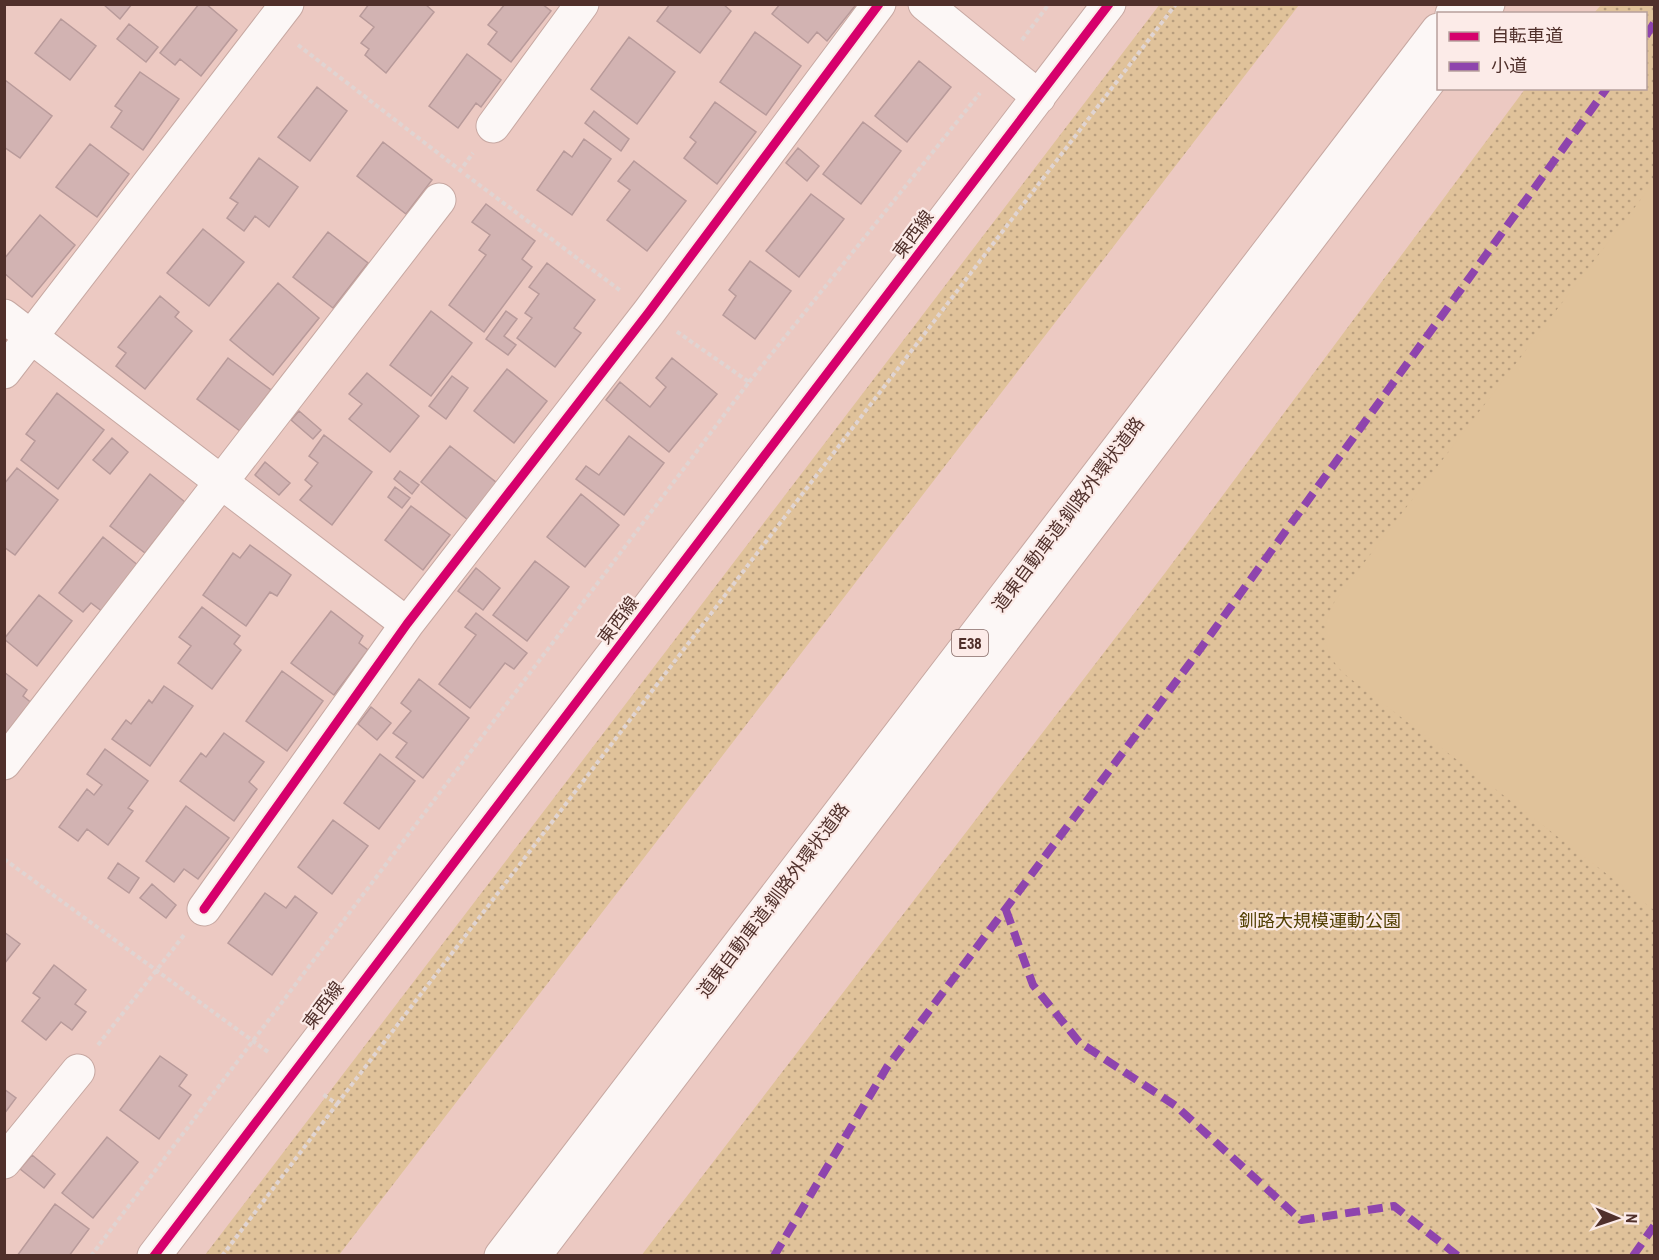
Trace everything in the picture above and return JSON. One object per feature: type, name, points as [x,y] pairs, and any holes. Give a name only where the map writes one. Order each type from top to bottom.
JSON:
[{"type":"main road","points":[[492,126],[582,4]]},
{"type":"main road","points":[[204,909],[407,624],[649,312],[879,4]]},
{"type":"main road","points":[[926,4],[1039,97]]},
{"type":"main road","name":"東西線","points":[[154,1256],[1109,4]]},
{"type":"main road","points":[[4,372],[279,15]]},
{"type":"main road","name":"道東自動車道;釧路外環状道路","points":[[501,1256],[1437,31]]},
{"type":"main road","name":"道東自動車道;釧路外環状道路","points":[[534,1256],[1437,70]]},
{"type":"main road","points":[[4,763],[439,200]]},
{"type":"main road","points":[[4,316],[407,624]]},
{"type":"main road","points":[[4,1162],[78,1071]]},
{"type":"path","points":[[91,1256],[749,382],[1049,4]]},
{"type":"path","points":[[222,1256],[1176,4]]},
{"type":"path","points":[[279,15],[460,171],[649,312],[749,382]]},
{"type":"path","points":[[439,200],[492,126]]},
{"type":"path","points":[[4,859],[158,970],[337,1104]]},
{"type":"path","points":[[78,1071],[204,909]]},
{"type":"green space","points":[[1160,4],[1299,5],[339,1255],[205,1255]]},
{"type":"green space","name":"釧路大規模運動公園","points":[[1601,5],[1654,5],[1654,1255],[641,1256],[1165,573],[1524,90],[1647,90],[1647,12],[1595,12]]},
{"type":"green space","points":[[1654,182],[1654,910],[1347,676],[1332,659],[1325,631],[1335,601]]},
{"type":"building","points":[[103,4],[132,4],[120,19]]},
{"type":"building","points":[[199,4],[206,4],[237,30],[201,76],[180,59],[175,65],[160,53]]},
{"type":"building","points":[[369,4],[425,4],[434,12],[386,73],[365,55],[369,49],[361,43],[374,27],[360,16]]},
{"type":"building","points":[[505,4],[542,4],[551,11],[511,62],[488,44],[497,32],[488,25]]},
{"type":"building","points":[[670,4],[723,4],[731,11],[700,53],[657,21]]},
{"type":"building","points":[[780,4],[853,4],[855,6],[827,41],[817,32],[808,43],[772,14]]},
{"type":"building","points":[[61,19],[96,46],[70,80],[35,53]]},
{"type":"building","points":[[129,24],[158,47],[146,62],[117,39]]},
{"type":"building","points":[[755,32],[801,66],[766,115],[720,82]]},
{"type":"building","points":[[629,37],[675,72],[637,124],[591,89]]},
{"type":"building","points":[[467,54],[501,80],[481,107],[476,103],[458,128],[429,106]]},
{"type":"building","points":[[919,61],[951,87],[907,142],[875,116]]},
{"type":"building","points":[[140,72],[179,99],[143,150],[111,127],[122,111],[115,106]]},
{"type":"building","points":[[5,80],[52,116],[20,158],[4,147]]},
{"type":"building","points":[[317,87],[347,111],[310,161],[278,137]]},
{"type":"building","points":[[715,102],[756,132],[717,184],[684,158],[696,142],[690,137]]},
{"type":"building","points":[[594,111],[629,139],[621,151],[585,123]]},
{"type":"building","points":[[863,122],[901,151],[861,204],[823,174]]},
{"type":"building","points":[[584,139],[611,159],[572,215],[537,190],[564,151],[572,157]]},
{"type":"building","points":[[383,142],[432,180],[406,214],[357,176]]},
{"type":"building","points":[[90,144],[129,174],[97,217],[56,187]]},
{"type":"building","points":[[798,148],[819,166],[807,181],[786,163]]},
{"type":"building","points":[[259,158],[298,187],[269,227],[255,216],[244,231],[227,218],[238,203],[230,198]]},
{"type":"building","points":[[634,161],[686,201],[647,251],[607,220],[630,190],[618,181]]},
{"type":"building","points":[[811,194],[844,219],[799,277],[766,251]]},
{"type":"building","points":[[486,204],[535,241],[522,259],[532,267],[484,332],[449,305],[486,255],[479,250],[490,235],[472,222]]},
{"type":"building","points":[[40,215],[75,245],[32,297],[4,273],[4,259]]},
{"type":"building","points":[[203,229],[244,262],[209,306],[167,273]]},
{"type":"building","points":[[328,232],[368,263],[333,308],[293,277]]},
{"type":"building","points":[[750,261],[791,291],[755,339],[723,315],[736,296],[729,290]]},
{"type":"building","points":[[547,263],[595,300],[574,328],[581,333],[555,367],[517,338],[532,318],[525,313],[539,294],[529,287]]},
{"type":"building","points":[[278,283],[319,318],[273,375],[230,340]]},
{"type":"building","points":[[160,296],[179,312],[175,317],[192,331],[145,389],[116,366],[126,353],[118,347]]},
{"type":"building","points":[[431,311],[472,343],[431,396],[390,365]]},
{"type":"building","points":[[506,311],[517,319],[504,336],[516,345],[508,355],[486,339]]},
{"type":"building","points":[[228,358],[271,390],[240,431],[197,399]]},
{"type":"building","points":[[672,358],[717,394],[669,452],[606,400],[620,382],[650,407],[666,387],[656,378]]},
{"type":"building","points":[[507,369],[547,401],[514,443],[474,411]]},
{"type":"building","points":[[367,373],[419,416],[390,452],[349,419],[362,404],[349,394]]},
{"type":"building","points":[[452,376],[468,388],[446,419],[429,406]]},
{"type":"building","points":[[57,393],[104,430],[58,489],[21,460],[35,441],[26,434]]},
{"type":"building","points":[[299,411],[321,430],[313,439],[291,420]]},
{"type":"building","points":[[324,435],[372,472],[332,525],[300,500],[312,486],[305,480],[318,463],[309,456]]},
{"type":"building","points":[[629,436],[664,463],[624,515],[576,479],[586,466],[599,475]]},
{"type":"building","points":[[112,438],[128,452],[110,474],[93,460]]},
{"type":"building","points":[[450,446],[497,483],[468,520],[421,482]]},
{"type":"building","points":[[265,462],[290,483],[279,495],[255,475]]},
{"type":"building","points":[[17,468],[58,500],[15,555],[4,547],[4,484]]},
{"type":"building","points":[[400,471],[419,485],[412,494],[394,479]]},
{"type":"building","points":[[150,474],[185,502],[145,553],[110,526]]},
{"type":"building","points":[[395,487],[410,498],[402,508],[388,497]]},
{"type":"building","points":[[581,494],[619,525],[585,567],[547,537]]},
{"type":"building","points":[[411,506],[450,535],[423,570],[385,540]]},
{"type":"building","points":[[103,537],[139,566],[103,612],[91,603],[83,612],[59,593]]},
{"type":"building","points":[[250,545],[291,575],[277,596],[270,592],[246,626],[203,595],[233,553],[240,558]]},
{"type":"building","points":[[535,561],[569,587],[527,641],[493,615]]},
{"type":"building","points":[[476,568],[500,588],[483,610],[458,591]]},
{"type":"building","points":[[39,595],[72,621],[37,666],[4,639]]},
{"type":"building","points":[[202,607],[240,636],[234,644],[241,650],[212,689],[178,663],[191,646],[179,637]]},
{"type":"building","points":[[331,611],[363,636],[359,643],[368,650],[334,695],[291,663]]},
{"type":"building","points":[[476,613],[527,653],[514,669],[505,663],[470,708],[439,684],[476,635],[465,627]]},
{"type":"building","points":[[282,671],[323,701],[287,751],[246,721]]},
{"type":"building","points":[[4,672],[27,690],[23,696],[33,704],[4,740]]},
{"type":"building","points":[[419,679],[469,718],[423,778],[396,757],[407,743],[393,733],[411,711],[401,703]]},
{"type":"building","points":[[164,686],[193,706],[150,766],[112,739],[126,720],[131,724],[149,700],[152,703]]},
{"type":"building","points":[[371,707],[391,723],[377,740],[358,724]]},
{"type":"building","points":[[224,733],[264,762],[249,782],[257,789],[234,821],[180,781],[201,753],[206,757]]},
{"type":"building","points":[[105,749],[148,781],[128,808],[133,811],[108,845],[87,829],[78,841],[59,827],[87,789],[94,795],[102,785],[87,774]]},
{"type":"building","points":[[380,754],[415,781],[379,829],[344,803]]},
{"type":"building","points":[[186,806],[229,838],[198,879],[184,869],[174,882],[146,861]]},
{"type":"building","points":[[333,820],[368,846],[332,894],[298,867]]},
{"type":"building","points":[[118,863],[139,878],[129,893],[108,878]]},
{"type":"building","points":[[152,884],[176,905],[166,918],[140,898]]},
{"type":"building","points":[[265,893],[286,908],[295,896],[317,913],[272,975],[228,943]]},
{"type":"building","points":[[4,932],[20,944],[4,964]]},
{"type":"building","points":[[54,965],[86,990],[75,1004],[86,1012],[72,1030],[61,1022],[46,1040],[22,1021],[40,998],[33,993]]},
{"type":"building","points":[[160,1056],[187,1075],[179,1086],[191,1095],[159,1139],[120,1110]]},
{"type":"building","points":[[4,1089],[16,1098],[4,1114]]},
{"type":"building","points":[[107,1137],[138,1162],[93,1218],[62,1193]]},
{"type":"building","points":[[32,1155],[55,1174],[44,1188],[20,1169]]},
{"type":"building","points":[[55,1204],[89,1229],[69,1256],[17,1256]]},
{"type":"marked path","points":[[1647,34],[1654,23]]},
{"type":"marked path","points":[[774,1256],[887,1067],[1190,663],[1606,90]]},
{"type":"marked path","points":[[1006,910],[1033,985],[1079,1042],[1176,1106],[1301,1220],[1394,1206],[1458,1256]]},
{"type":"marked path","points":[[1633,1256],[1654,1226]]},
{"type":"cycle path","points":[[204,909],[407,624],[649,312],[879,4]]},
{"type":"cycle path","points":[[154,1256],[1109,4]]}]
